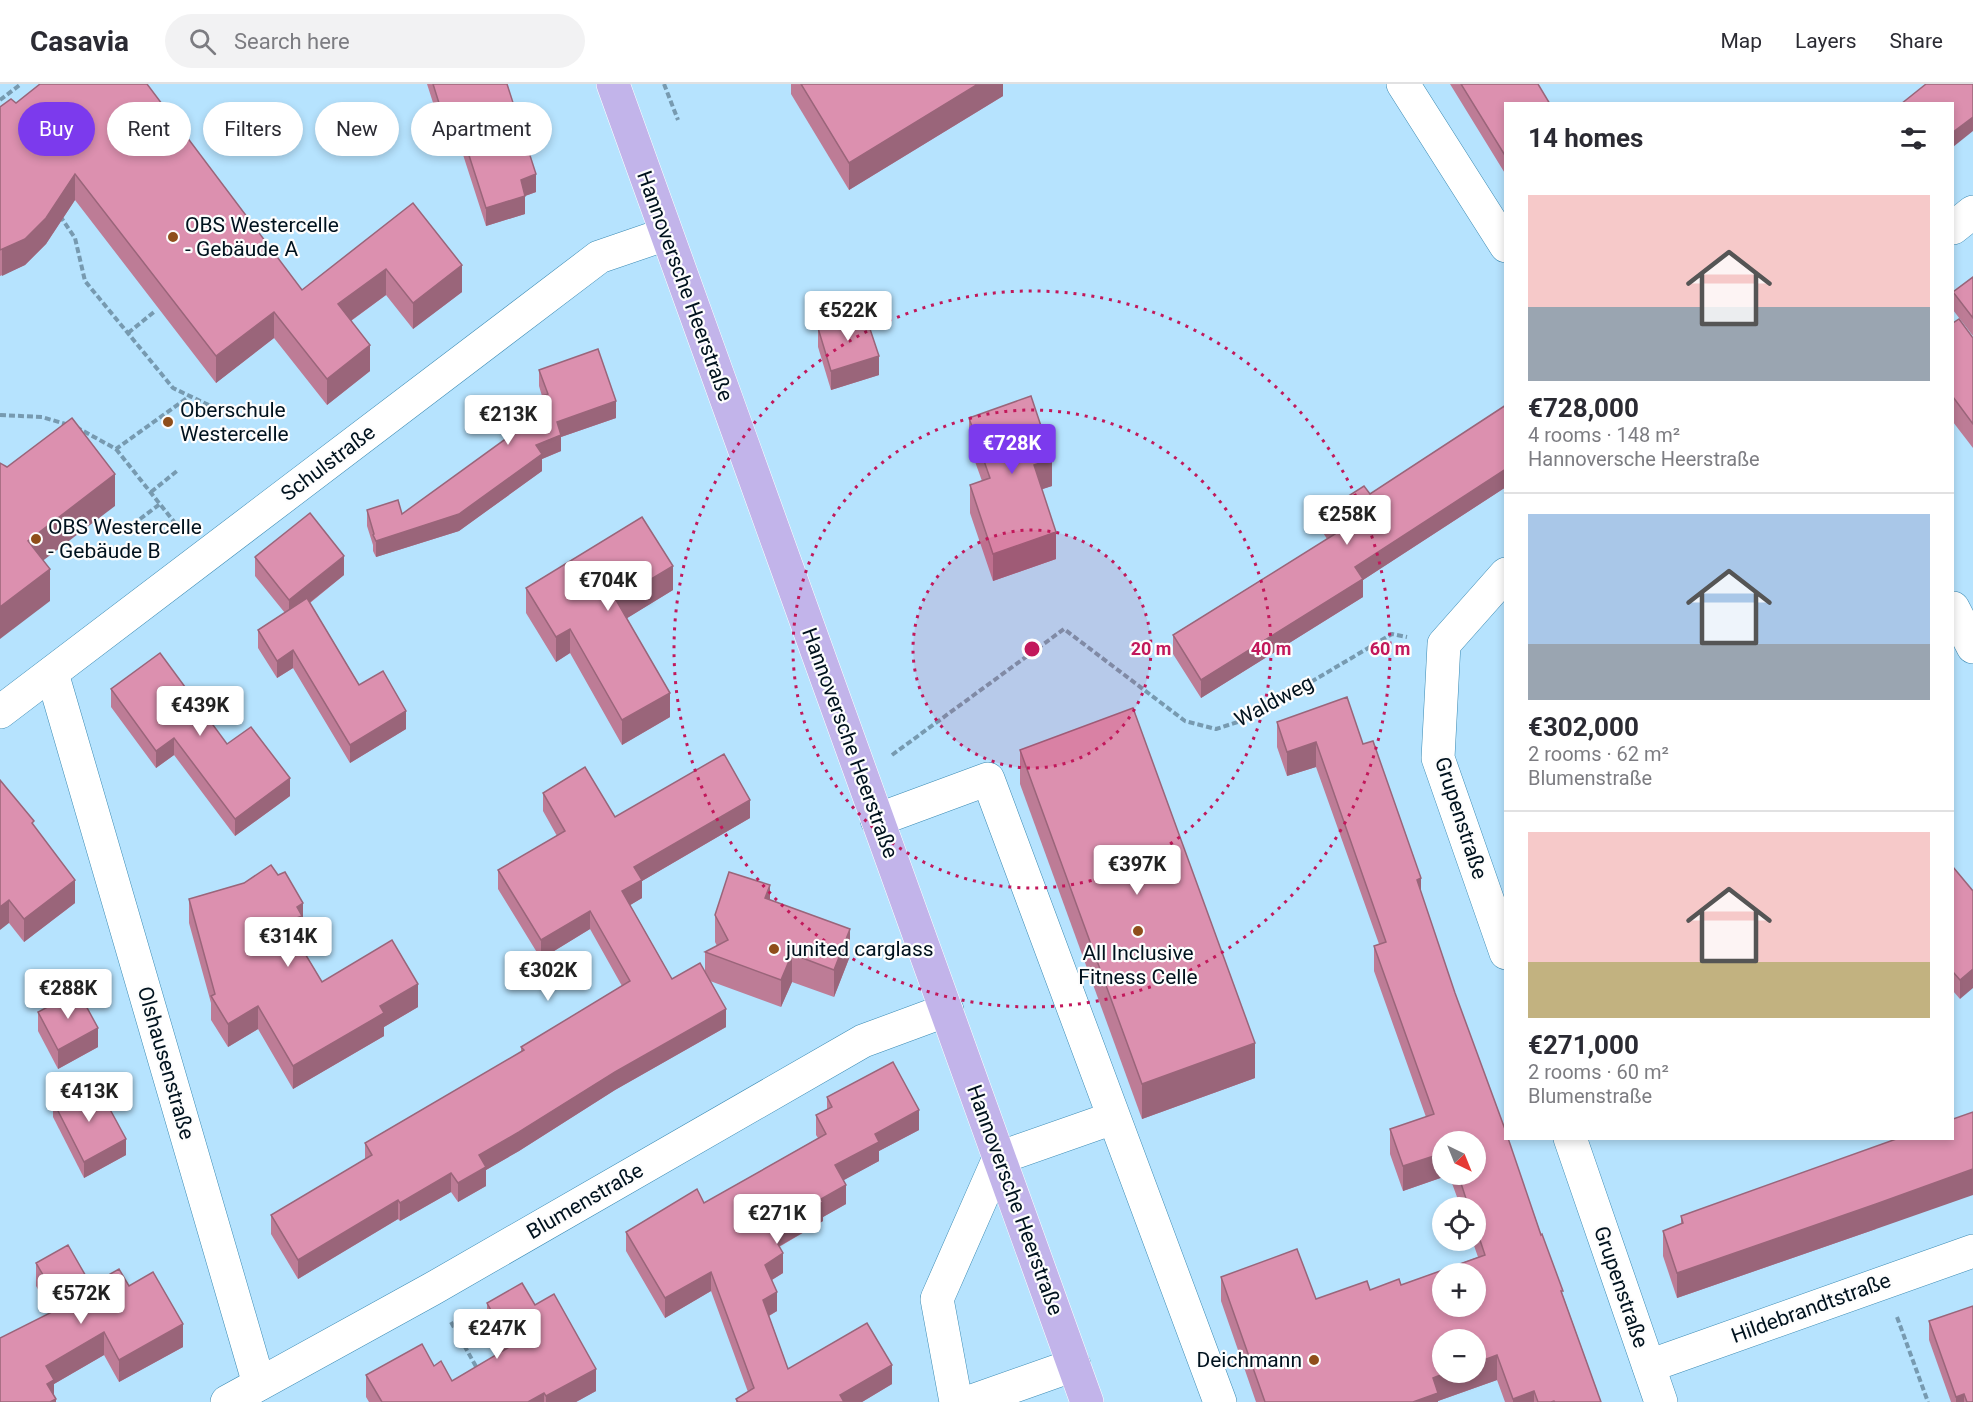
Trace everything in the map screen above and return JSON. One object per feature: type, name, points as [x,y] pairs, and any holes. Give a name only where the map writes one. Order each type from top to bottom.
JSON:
[{"type":"main road","name":"Hannoversche Heerstraße","points":[[613,84],[1087,1402]]},
{"type":"street","points":[[1403,84],[1504,243]]},
{"type":"street","points":[[1954,227],[1973,212]]},
{"type":"street","name":"Schulstraße","points":[[0,712],[598,257],[666,234]]},
{"type":"street","points":[[1443,644],[1504,576]]},
{"type":"street","points":[[1954,610],[1973,647]]},
{"type":"street","name":"Grupenstraße","points":[[1443,644],[1438,758],[1504,947]]},
{"type":"street","name":"Olshausenstraße","points":[[52,673],[259,1384]]},
{"type":"street","points":[[877,820],[988,779],[1220,1402]]},
{"type":"street","name":"Blumenstraße","points":[[227,1402],[432,1289],[862,1041],[947,1010]]},
{"type":"street","points":[[956,1402],[938,1299],[999,1158],[1113,1118]]},
{"type":"street","name":"Grupenstraße","points":[[1571,1140],[1661,1402]]},
{"type":"street","name":"Hildebrandtstraße","points":[[1649,1366],[1973,1251]]},
{"type":"street","points":[[988,1399],[1074,1365]]},
{"type":"path","points":[[0,100],[21,84]]},
{"type":"path","points":[[664,84],[678,120]]},
{"type":"path","points":[[58,212],[75,238],[85,281],[173,387],[217,409]]},
{"type":"path","points":[[128,333],[154,312]]},
{"type":"path","points":[[116,449],[190,396]]},
{"type":"path","points":[[0,415],[42,417],[70,425],[82,429],[116,449],[185,535]]},
{"type":"path","points":[[60,433],[70,425]]},
{"type":"path","points":[[151,492],[177,471]]},
{"type":"path","points":[[140,519],[160,504]]},
{"type":"path","name":"Waldweg","points":[[862,777],[1064,629],[1185,721],[1216,729],[1250,718],[1392,634],[1443,644]]},
{"type":"path","points":[[1885,1282],[1928,1402]]},
{"type":"path","points":[[432,1289],[479,1371]]},
{"type":"building","name":"OBS Westercelle - Gebäude A","points":[[40,84],[147,84],[161,102],[107,102],[107,156],[191,156],[191,142],[302,290],[413,203],[462,265],[413,303],[386,269],[338,304],[370,345],[327,379],[274,312],[216,356],[75,174],[46,218],[25,239],[0,250],[0,107],[11,99],[16,103]]},
{"type":"building","points":[[433,84],[507,84],[513,102],[439,102]]},
{"type":"building","points":[[801,84],[978,84],[849,163]]},
{"type":"building","points":[[1461,84],[1538,84],[1549,102],[1504,102],[1504,154]]},
{"type":"building","points":[[1926,84],[1973,84],[1973,117],[1954,131],[1954,102],[1904,102]]},
{"type":"building","points":[[469,156],[530,156],[536,174],[521,180],[525,196],[486,208]]},
{"type":"building","points":[[1973,277],[1973,318],[1954,293]]},
{"type":"building","points":[[865,314],[879,356],[831,371],[818,328]]},
{"type":"building","points":[[1959,319],[1973,338],[1973,424],[1954,398],[1954,322]]},
{"type":"building","points":[[598,349],[616,401],[557,422],[561,435],[536,445],[542,454],[459,514],[376,541],[367,510],[398,500],[402,514],[522,427],[517,406],[548,394],[539,370]]},
{"type":"building","points":[[1031,396],[1052,459],[1034,465],[1056,532],[993,554],[970,485],[990,478],[969,418]]},
{"type":"building","points":[[1504,406],[1504,470],[1355,567],[1363,579],[1201,680],[1173,635],[1335,534],[1322,513],[1364,486],[1370,494]]},
{"type":"building","name":"OBS Westercelle - Gebäude B","points":[[72,418],[115,474],[28,541],[50,569],[0,607],[0,463],[7,467]]},
{"type":"building","points":[[310,513],[344,556],[289,600],[255,557]]},
{"type":"building","points":[[642,517],[673,566],[616,600],[670,693],[622,720],[570,629],[556,637],[526,588]]},
{"type":"building","points":[[307,598],[359,685],[383,671],[406,711],[350,745],[293,650],[277,661],[258,630]]},
{"type":"building","points":[[160,653],[227,744],[251,727],[290,778],[235,819],[174,738],[156,751],[111,689]]},
{"type":"building","points":[[1347,697],[1363,744],[1373,741],[1421,878],[1417,880],[1455,993],[1504,1127],[1504,1140],[1509,1140],[1601,1402],[1538,1402],[1534,1391],[1513,1399],[1497,1355],[1486,1359],[1486,1329],[1432,1329],[1432,1383],[1435,1383],[1438,1393],[1413,1402],[1265,1402],[1221,1277],[1297,1249],[1316,1299],[1367,1281],[1370,1290],[1399,1279],[1401,1285],[1432,1274],[1432,1317],[1486,1317],[1486,1263],[1463,1263],[1485,1255],[1486,1197],[1465,1197],[1462,1185],[1486,1185],[1486,1131],[1432,1131],[1432,1157],[1403,1166],[1390,1129],[1434,1114],[1374,946],[1386,942],[1316,742],[1287,752],[1277,722]]},
{"type":"building","name":"All Inclusive Fitness Celle","points":[[1133,708],[1255,1043],[1142,1084],[1020,750]]},
{"type":"building","points":[[724,754],[750,800],[634,867],[642,880],[622,891],[672,979],[700,963],[726,1009],[615,1072],[479,1155],[486,1167],[458,1183],[451,1173],[400,1203],[398,1200],[298,1260],[271,1215],[372,1155],[365,1143],[524,1050],[521,1047],[630,981],[590,911],[541,940],[498,870],[565,831],[543,793],[585,767],[615,817]]},
{"type":"building","points":[[0,780],[34,821],[32,823],[75,880],[24,919],[9,900],[0,907]]},
{"type":"building","points":[[271,865],[278,875],[285,872],[303,903],[297,907],[302,916],[286,922],[322,982],[392,940],[418,984],[380,1006],[384,1013],[293,1066],[258,1006],[228,1024],[211,996],[215,994],[189,899],[244,883]]},
{"type":"building","points":[[1954,868],[1973,891],[1973,969],[1960,980],[1954,973]]},
{"type":"building","points":[[729,872],[770,885],[765,898],[850,929],[834,970],[792,954],[781,980],[705,952],[728,940],[715,915]]},
{"type":"building","points":[[78,991],[98,1028],[58,1050],[38,1012]]},
{"type":"building","points":[[893,1062],[919,1110],[875,1134],[879,1142],[835,1165],[846,1185],[821,1199],[823,1202],[771,1232],[783,1253],[765,1265],[777,1292],[763,1300],[788,1369],[867,1323],[892,1365],[840,1395],[844,1402],[738,1402],[736,1399],[754,1388],[711,1272],[665,1298],[626,1232],[697,1189],[704,1203],[826,1134],[816,1115],[832,1107],[827,1097]]},
{"type":"building","points":[[86,1084],[98,1107],[106,1102],[126,1139],[84,1162],[53,1101]]},
{"type":"building","points":[[1973,1112],[1973,1169],[1677,1273],[1663,1231],[1683,1223],[1681,1216],[1893,1140],[1954,1140],[1954,1119]]},
{"type":"building","points":[[68,1245],[91,1285],[119,1269],[129,1286],[153,1272],[183,1324],[119,1360],[104,1332],[46,1366],[54,1380],[47,1384],[56,1399],[50,1402],[0,1402],[0,1338],[62,1307],[36,1263]]},
{"type":"building","points":[[522,1283],[535,1305],[554,1294],[596,1369],[546,1396],[544,1393],[528,1402],[382,1402],[366,1375],[422,1344],[434,1366],[441,1361],[452,1381],[511,1346],[487,1303]]},
{"type":"building","points":[[1973,1306],[1973,1402],[1967,1402],[1964,1394],[1956,1397],[1929,1321]]},
{"type":"place","name":"OBS Westercelle - Gebäude A","points":[[173,237]]},
{"type":"place","name":"Oberschule Westercelle","points":[[168,422]]},
{"type":"place","name":"OBS Westercelle - Gebäude B","points":[[36,539]]},
{"type":"place","name":"All Inclusive Fitness Celle","points":[[1138,931]]},
{"type":"place","name":"junited carglass","points":[[774,949]]},
{"type":"place","name":"Deichmann","points":[[1314,1360]]}]
